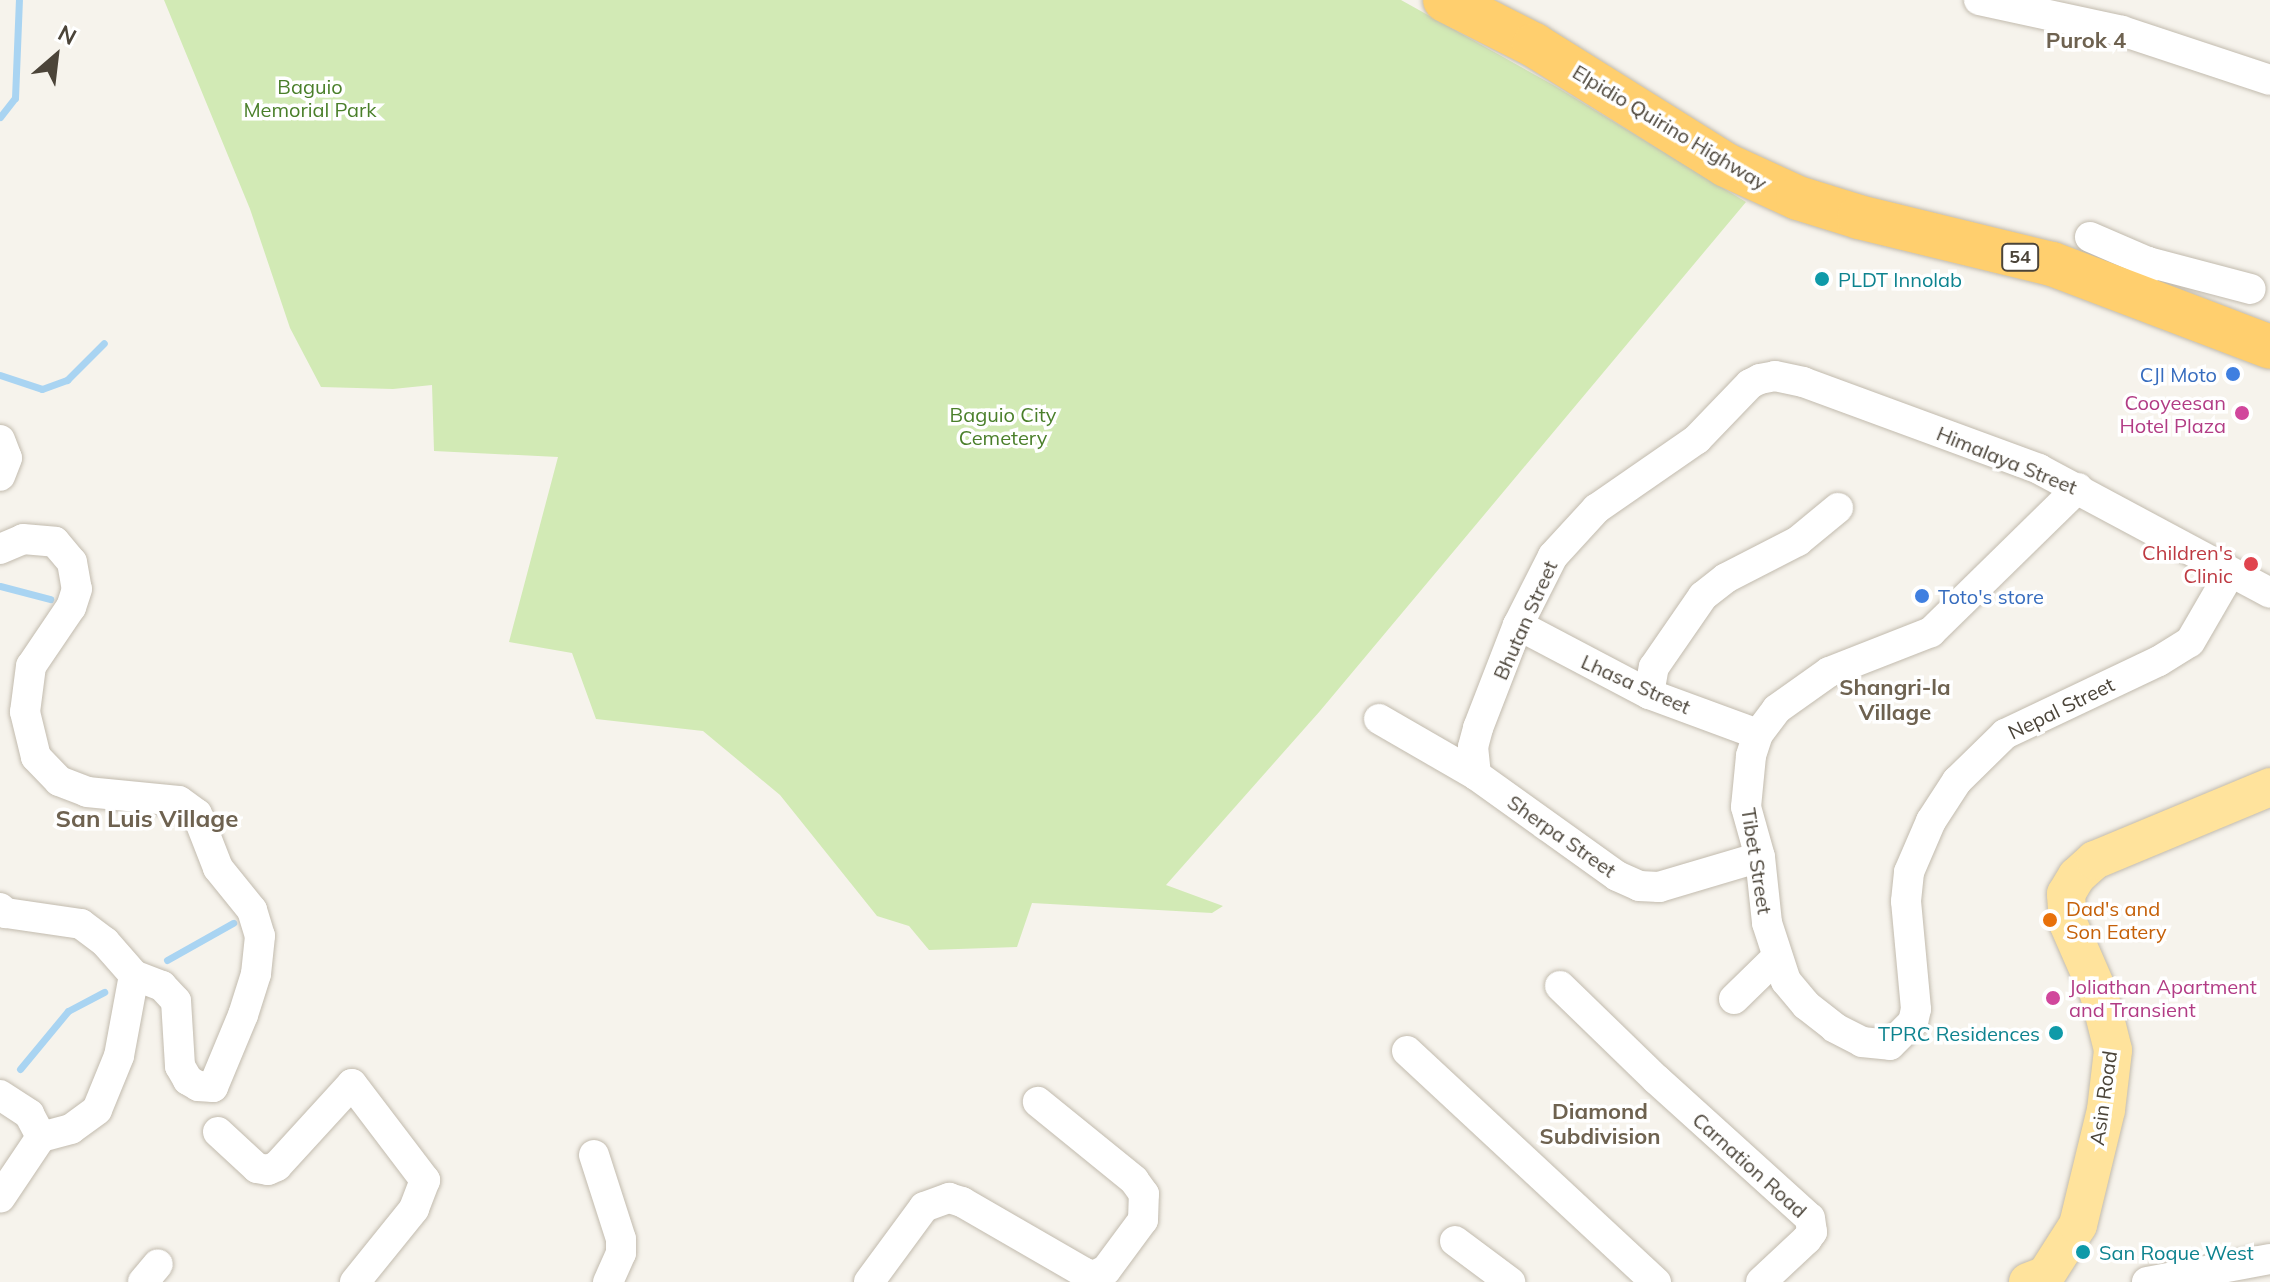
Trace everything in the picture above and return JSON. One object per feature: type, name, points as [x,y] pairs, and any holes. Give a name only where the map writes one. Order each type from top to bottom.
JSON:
[{"type":"highway","name":"Elpidio Quirino Highway","points":[[1445,0],[1534,45],[1726,165],[1776,189],[1859,217],[2052,264],[2142,279],[2270,347]]},
{"type":"main road","name":"Asin Road","points":[[2045,1280],[2078,1225],[2106,1110],[2113,1050],[2099,994],[2068,923],[2066,894],[2077,876],[2095,860],[2270,787]]},
{"type":"street","points":[[1979,0],[2122,31],[2270,80]]},
{"type":"street","points":[[2090,237],[2142,279],[2251,289]]},
{"type":"street","name":"Himalaya Street","points":[[1775,376],[1803,382],[2010,458],[2078,488],[2270,593]]},
{"type":"street","name":"Bhutan Street","points":[[1476,775],[1474,739],[1518,625],[1553,556],[1596,509],[1697,439],[1750,384],[1775,376]]},
{"type":"street","points":[[0,440],[7,458],[0,476]]},
{"type":"street","name":"Tibet Street","points":[[1890,1045],[1862,1042],[1825,1020],[1806,1005],[1786,981],[1776,958],[1767,923],[1760,857],[1746,807],[1751,756],[1758,734],[1777,709],[1807,684],[1829,672],[1931,632],[2078,488]]},
{"type":"street","points":[[1649,694],[1654,667],[1703,596],[1726,578],[1798,541],[1838,508]]},
{"type":"street","points":[[0,549],[23,539],[55,542],[72,562],[77,589],[71,607],[31,666],[25,712],[36,757],[59,781],[87,792],[179,801],[197,814],[218,868],[252,910],[260,936],[256,974],[243,1015],[213,1087],[198,1086],[188,1080],[180,1066],[176,1001],[162,986],[134,975],[105,942],[81,924],[6,913],[0,908]]},
{"type":"street","name":"Nepal Street","points":[[1890,1045],[1908,1030],[1916,1009],[1907,925],[1909,872],[1931,821],[1957,781],[2005,734],[2159,661],[2190,642],[2230,573]]},
{"type":"street","name":"Lhasa Street","points":[[1518,625],[1649,694],[1758,734]]},
{"type":"street","name":"Sherpa Street","points":[[1379,719],[1476,775],[1617,876],[1639,886],[1659,887],[1760,857]]},
{"type":"street","points":[[1734,999],[1776,958]]},
{"type":"street","points":[[0,1198],[41,1137],[71,1129],[97,1110],[119,1056],[134,975]]},
{"type":"street","name":"Carnation Road","points":[[1560,986],[1656,1079],[1810,1218],[1812,1232],[1761,1282]]},
{"type":"street","points":[[1407,1051],[1656,1282]]},
{"type":"street","points":[[218,1132],[257,1168],[268,1170],[277,1166],[352,1084],[425,1180],[414,1209],[355,1282]]},
{"type":"street","points":[[0,1095],[29,1114],[41,1137]]},
{"type":"street","points":[[869,1282],[924,1207],[949,1198],[962,1202],[1085,1273],[1093,1276],[1106,1270],[1143,1220],[1144,1194],[1134,1180],[1038,1102]]},
{"type":"street","points":[[594,1155],[621,1239],[621,1253],[608,1282]]},
{"type":"street","points":[[1455,1241],[1510,1282]]},
{"type":"street","points":[[2147,1282],[2270,1259]]},
{"type":"green space","name":"Baguio City Cemetery","points":[[164,0],[1401,0],[1555,86],[1746,202],[1320,711],[1166,885],[1223,906],[1212,913],[1032,903],[1017,947],[929,950],[909,926],[877,916],[780,795],[703,731],[596,719],[572,653],[509,642],[558,457],[434,451],[432,385],[393,389],[321,387],[290,328],[250,209]]},
{"type":"waterway","points":[[0,117],[15,98],[19,0]]},
{"type":"waterway","points":[[0,375],[42,389],[67,380],[104,343]]},
{"type":"waterway","points":[[0,586],[50,599]]},
{"type":"waterway","points":[[167,960],[233,923]]},
{"type":"waterway","points":[[20,1069],[68,1011],[104,992]]},
{"type":"place","name":"PLDT Innolab","points":[[1822,279]]},
{"type":"place","name":"CJI Moto","points":[[2233,374]]},
{"type":"place","name":"Cooyeesan Hotel Plaza","points":[[2242,413]]},
{"type":"place","name":"Children's Clinic","points":[[2251,564]]},
{"type":"place","name":"Toto's store","points":[[1922,596]]},
{"type":"place","name":"Dad's and Son Eatery","points":[[2050,920]]},
{"type":"place","name":"Joliathan Apartment and Transient","points":[[2053,998]]},
{"type":"place","name":"TPRC Residences","points":[[2056,1033]]},
{"type":"place","name":"San Roque West","points":[[2083,1252]]},
{"type":"district","name":"Purok 4","points":[[2086,41]]},
{"type":"district","name":"Shangri-la Village","points":[[1895,700]]},
{"type":"district","name":"San Luis Village","points":[[147,819]]},
{"type":"district","name":"Diamond Subdivision","points":[[1600,1124]]},
{"type":"park label","name":"Baguio Memorial Park","points":[[310,98]]}]
